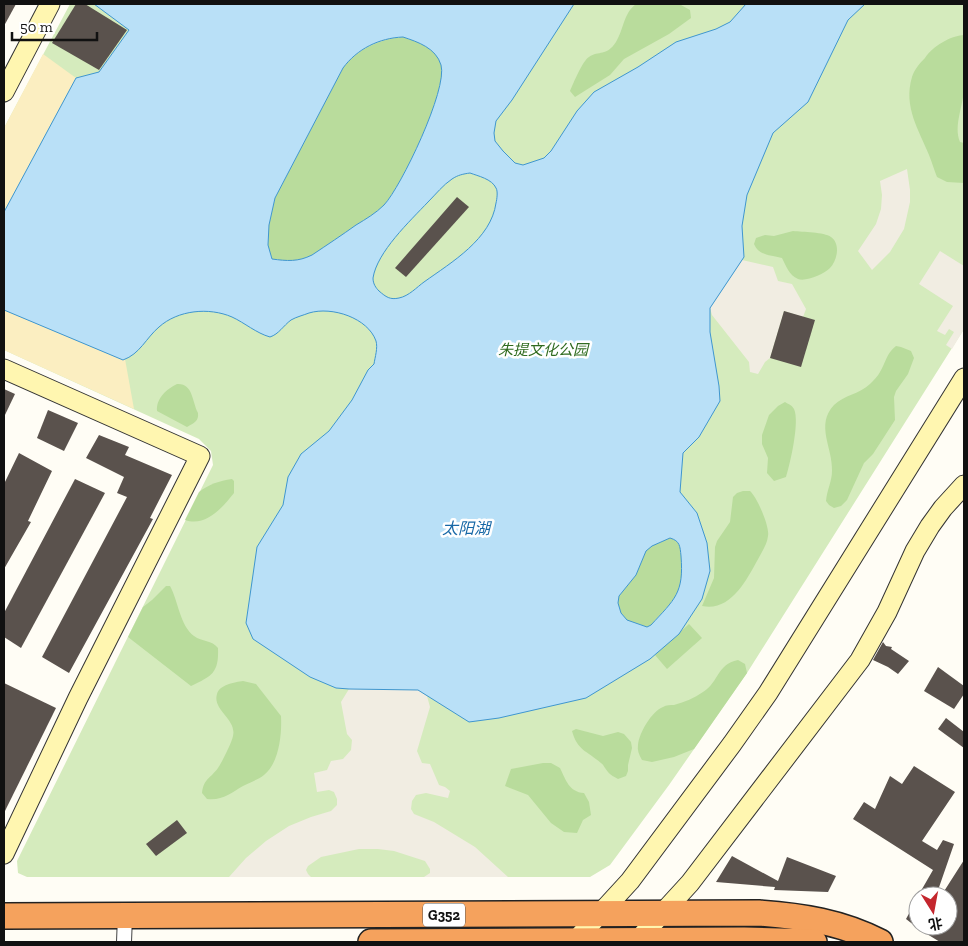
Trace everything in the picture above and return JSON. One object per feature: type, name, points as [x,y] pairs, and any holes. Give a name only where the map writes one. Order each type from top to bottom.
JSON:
[{"type":"highway","name":"G352","points":[[4,916],[758,913],[792,915],[828,921],[880,942]]},
{"type":"highway","name":"G352","points":[[371,942],[760,940],[814,942]]},
{"type":"main road","points":[[4,92],[50,4]]},
{"type":"main road","points":[[4,369],[200,456],[78,698],[4,854]]},
{"type":"main road","points":[[573,942],[630,881],[768,693],[964,378]]},
{"type":"main road","points":[[636,942],[702,868],[860,660],[883,619],[925,534],[943,508],[964,486]]},
{"type":"street","points":[[124,942],[125,916]]},
{"type":"green space","name":"朱提文化公园","points":[[70,4],[964,4],[964,329],[747,673],[669,785],[610,865],[590,877],[27,877],[18,873],[17,861],[213,465],[211,451],[199,439],[4,350],[4,128]]},
{"type":"green space","points":[[636,4],[681,5],[690,10],[691,18],[669,34],[624,59],[610,75],[575,97],[570,91],[584,63],[593,55],[609,50],[612,47],[619,37],[626,17]]},
{"type":"green space","points":[[964,35],[964,94],[958,122],[958,135],[960,142],[964,143],[964,183],[947,182],[937,177],[913,118],[909,98],[913,74],[928,54],[948,40]]},
{"type":"green space","points":[[403,37],[420,44],[435,54],[441,65],[441,77],[431,115],[392,195],[371,216],[312,255],[292,260],[272,259],[268,245],[269,225],[275,198],[343,68],[362,50],[386,40]]},
{"type":"green space","points":[[793,231],[824,234],[834,240],[837,252],[835,261],[830,268],[815,277],[801,280],[790,273],[782,258],[762,253],[754,244],[756,238],[765,235],[774,236]]},
{"type":"green space","points":[[896,346],[911,351],[914,358],[908,374],[894,397],[895,420],[873,454],[864,463],[847,500],[841,506],[834,508],[826,501],[832,471],[825,429],[828,413],[838,402],[870,384],[878,375],[888,355]]},
{"type":"green space","points":[[177,384],[186,386],[189,390],[198,413],[197,420],[187,427],[157,411],[160,398]]},
{"type":"green space","points":[[785,402],[794,409],[796,415],[794,443],[786,477],[774,481],[767,473],[768,458],[762,444],[762,435],[769,415]]},
{"type":"green space","points":[[232,479],[234,481],[234,493],[219,510],[200,521],[185,520],[199,492],[214,483]]},
{"type":"green space","points":[[743,491],[750,491],[753,494],[765,519],[768,532],[766,543],[748,577],[729,600],[712,607],[702,606],[714,578],[715,547],[717,541],[730,522],[733,497]]},
{"type":"green space","points":[[670,538],[678,542],[681,552],[681,579],[676,595],[651,625],[647,627],[627,620],[621,613],[618,603],[619,596],[636,575],[646,551],[652,546]]},
{"type":"green space","points":[[166,586],[170,586],[173,592],[182,619],[189,632],[197,638],[216,645],[218,648],[217,663],[213,673],[191,686],[128,637],[143,607]]},
{"type":"green space","points":[[689,624],[702,638],[667,669],[655,655]]},
{"type":"green space","points":[[738,660],[745,664],[747,673],[694,749],[674,757],[652,762],[642,760],[638,751],[639,740],[647,723],[655,713],[664,706],[682,703],[700,694],[713,683],[722,669],[731,662]]},
{"type":"green space","points":[[243,681],[256,684],[281,716],[280,740],[276,756],[269,770],[262,777],[226,796],[217,799],[207,799],[202,793],[204,784],[220,765],[233,736],[231,725],[216,700],[217,694],[224,686]]},
{"type":"green space","points":[[576,729],[603,736],[618,732],[624,734],[631,742],[632,748],[626,776],[618,779],[613,776],[602,764],[583,750],[572,731]]},
{"type":"green space","points":[[551,763],[560,768],[571,788],[584,793],[589,802],[591,815],[583,820],[577,833],[564,832],[551,823],[528,795],[505,786],[511,769]]},
{"type":"sand","points":[[43,54],[76,78],[4,212],[4,128]]},
{"type":"sand","points":[[4,310],[123,360],[125,359],[134,409],[4,350]]},
{"type":"shaded area","points":[[907,169],[910,202],[904,229],[890,252],[872,270],[858,251],[876,224],[881,209],[880,181]]},
{"type":"shaded area","points":[[940,251],[964,266],[964,329],[952,349],[946,345],[954,332],[949,329],[945,335],[937,331],[953,306],[919,284]]},
{"type":"shaded area","points":[[742,260],[773,267],[778,281],[792,284],[806,309],[803,317],[784,311],[770,358],[765,362],[758,374],[750,372],[749,362],[712,315],[710,308]]},
{"type":"shaded area","points":[[349,689],[418,690],[427,696],[430,707],[417,751],[422,763],[430,764],[439,785],[450,791],[448,798],[426,793],[416,795],[412,801],[411,809],[414,814],[434,822],[475,847],[508,877],[424,877],[430,873],[430,869],[425,861],[394,851],[359,849],[321,857],[308,866],[306,870],[311,877],[229,877],[246,858],[266,841],[289,826],[331,811],[337,805],[334,792],[329,790],[317,792],[314,773],[327,770],[331,761],[343,759],[351,750],[352,740],[347,734],[341,702]]},
{"type":"water","name":"太阳湖","points":[[94,4],[574,4],[512,100],[496,121],[495,141],[515,163],[523,165],[544,158],[551,151],[577,111],[594,92],[638,67],[676,42],[716,29],[730,22],[746,4],[865,4],[848,20],[808,102],[773,133],[747,195],[742,226],[744,257],[710,308],[710,332],[720,401],[699,437],[683,453],[680,492],[697,513],[707,543],[710,571],[702,599],[679,634],[650,659],[586,698],[499,718],[469,722],[418,690],[336,688],[310,677],[253,639],[246,623],[257,547],[283,505],[288,477],[301,454],[329,431],[352,400],[368,370],[374,364],[377,350],[376,341],[372,333],[357,320],[328,311],[309,313],[291,320],[270,337],[232,317],[204,311],[184,314],[167,321],[154,331],[134,354],[123,360],[4,310],[4,212],[76,78],[99,72],[129,30]],"holes":[[[403,37],[420,44],[435,54],[441,65],[441,77],[431,115],[392,195],[371,216],[312,255],[302,259],[272,259],[268,245],[269,225],[275,198],[343,68],[355,55],[369,46],[377,42]],[[470,173],[481,177],[488,180],[497,189],[493,216],[487,228],[458,258],[403,297],[396,299],[384,295],[376,287],[373,278],[376,268],[387,248],[446,184],[461,175]],[[670,538],[678,542],[682,569],[676,595],[651,625],[647,627],[627,620],[621,613],[618,603],[619,596],[636,575],[646,551],[652,546]]]},
{"type":"building","points":[[4,4],[16,4],[4,26]]},
{"type":"building","points":[[76,4],[85,4],[127,30],[99,70],[52,43]]},
{"type":"building","points":[[457,197],[469,207],[406,277],[395,268]]},
{"type":"building","points":[[784,311],[815,320],[801,367],[770,358]]},
{"type":"building","points":[[4,389],[15,394],[4,417]]},
{"type":"building","points":[[48,410],[78,423],[64,451],[37,438]]},
{"type":"building","points":[[99,435],[129,447],[125,455],[172,475],[150,518],[153,519],[69,673],[42,657],[127,497],[117,493],[124,477],[86,458]]},
{"type":"building","points":[[19,453],[52,471],[28,521],[31,522],[4,569],[4,484]]},
{"type":"building","points":[[75,479],[105,493],[21,648],[4,637],[4,613]]},
{"type":"building","points":[[883,642],[909,661],[898,674],[873,660]]},
{"type":"building","points":[[938,667],[964,686],[964,694],[954,709],[924,691]]},
{"type":"building","points":[[4,683],[56,708],[4,813]]},
{"type":"building","points":[[946,718],[964,732],[964,748],[938,729]]},
{"type":"building","points":[[914,766],[955,792],[922,841],[937,850],[943,840],[954,844],[939,886],[924,886],[933,870],[853,819],[864,802],[875,809],[890,776],[902,784]]},
{"type":"building","points":[[177,820],[187,833],[156,856],[146,844]]},
{"type":"building","points":[[732,856],[778,881],[787,857],[836,876],[828,892],[774,890],[775,887],[716,882]]},
{"type":"building","points":[[964,860],[964,942],[940,942],[930,936],[958,936],[958,886],[947,886]]}]
